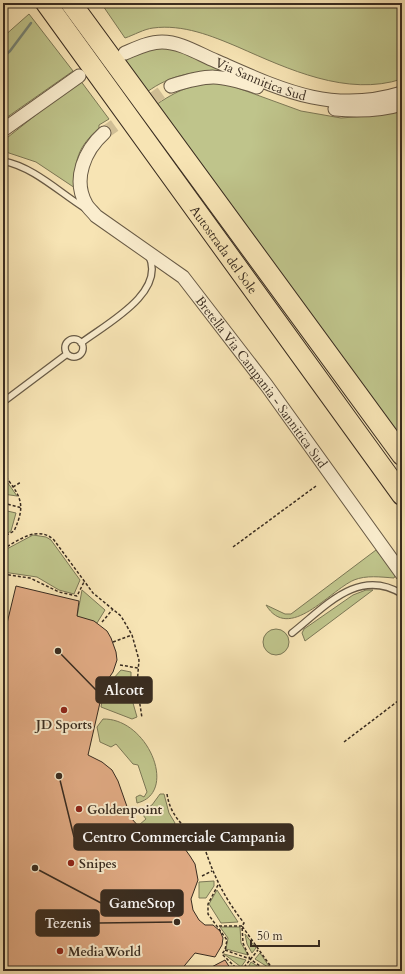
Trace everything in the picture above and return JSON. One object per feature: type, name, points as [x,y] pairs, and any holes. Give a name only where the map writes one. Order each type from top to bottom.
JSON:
[{"type":"highway","name":"Autostrada del Sole","points":[[46,3],[402,495]]},
{"type":"highway","name":"Autostrada del Sole","points":[[71,3],[402,455]]},
{"type":"street","name":"Via Sannitica Sud","points":[[125,53],[151,43],[176,44],[261,80],[319,100],[355,102],[385,99],[402,93]]},
{"type":"street","points":[[3,130],[79,76]]},
{"type":"street","name":"Via Sannitica Sud","points":[[171,86],[207,76],[228,77],[317,108],[354,111],[385,109],[402,104]]},
{"type":"street","points":[[96,216],[86,204],[80,179],[83,162],[87,151],[104,133]]},
{"type":"street","name":"Bretella Via Campania - Sannitica Sud","points":[[96,216],[183,277],[267,386],[402,574]]},
{"type":"lane","points":[[3,161],[14,163],[32,173],[96,216]]},
{"type":"lane","points":[[81,343],[137,301],[146,291],[152,270],[147,252]]},
{"type":"lane","points":[[74,339],[81,343],[83,348],[79,356],[74,358],[67,354],[64,349],[69,341],[74,339]]},
{"type":"lane","points":[[3,402],[67,354]]},
{"type":"lane","points":[[292,633],[342,593],[356,586],[373,584],[393,588],[402,594]]},
{"type":"path","points":[[3,473],[20,496],[22,508],[14,531],[3,537]]},
{"type":"path","points":[[13,487],[21,482]]},
{"type":"path","points":[[233,547],[316,486]]},
{"type":"path","points":[[3,503],[22,508]]},
{"type":"path","points":[[3,549],[30,534],[47,535],[54,540],[93,593],[121,616],[132,634],[136,647],[138,668],[137,685],[142,718]]},
{"type":"path","points":[[3,574],[30,578],[59,592],[77,596],[84,582]]},
{"type":"path","points":[[102,622],[113,609]]},
{"type":"path","points":[[113,642],[132,634]]},
{"type":"path","points":[[120,665],[138,668]]},
{"type":"path","points":[[344,742],[402,698]]},
{"type":"path","points":[[167,794],[172,813],[195,837]]},
{"type":"path","points":[[173,838],[181,824]]},
{"type":"path","points":[[206,852],[218,885],[229,904],[244,923],[242,926],[243,943],[250,959]]},
{"type":"path","points":[[202,876],[212,871]]},
{"type":"path","points":[[218,885],[211,896],[208,909],[210,918],[218,926],[227,940],[225,950],[222,954],[240,971],[258,950]]},
{"type":"path","points":[[218,926],[242,926]]},
{"type":"path","points":[[242,926],[274,971]]},
{"type":"path","points":[[225,950],[250,959],[267,971]]},
{"type":"green space","points":[[101,3],[402,3],[402,79],[381,84],[360,85],[339,83],[297,72],[218,39],[186,29],[164,27],[153,28],[125,38]]},
{"type":"green space","points":[[29,14],[73,71],[3,120],[3,37]]},
{"type":"green space","points":[[160,46],[173,48],[220,67],[222,71],[183,75],[164,82],[147,92],[125,61],[127,57]]},
{"type":"green space","points":[[80,80],[109,119],[99,125],[99,128],[86,141],[82,148],[75,169],[75,188],[36,162],[3,151],[3,141]]},
{"type":"green space","points":[[224,83],[301,111],[341,118],[381,115],[402,109],[402,439],[157,104],[182,90],[205,84]]},
{"type":"green space","points":[[3,476],[17,496],[3,494]]},
{"type":"green space","points":[[3,510],[16,513],[11,531],[3,536]]},
{"type":"green space","points":[[33,535],[46,537],[51,540],[80,580],[74,594],[59,590],[37,577],[3,572],[3,551]]},
{"type":"green space","points":[[376,550],[390,567],[395,576],[394,578],[369,577],[354,580],[309,611],[297,617],[286,619],[275,615],[266,605],[285,614],[291,614]]},
{"type":"green space","points":[[82,590],[105,610],[97,623],[77,617]]},
{"type":"green space","points":[[366,590],[373,590],[305,641],[302,633],[304,629],[353,595]]},
{"type":"green space","points":[[276,629],[286,632],[289,642],[286,652],[276,655],[266,652],[263,642],[266,632]]},
{"type":"green space","points":[[121,670],[131,672],[131,696],[137,717],[132,719],[101,707],[104,689]]},
{"type":"green space","points":[[103,719],[119,722],[133,730],[145,743],[153,757],[157,772],[156,786],[149,796],[137,803],[136,797],[140,795],[144,797],[147,792],[138,765],[133,764],[116,744],[111,747],[100,742],[97,727]]},
{"type":"green space","points":[[160,794],[164,794],[169,813],[175,823],[168,836],[152,833],[139,825],[146,819],[140,811],[152,805]]},
{"type":"green space","points":[[214,881],[214,886],[206,898],[199,898],[199,882]]},
{"type":"green space","points":[[217,890],[238,922],[221,923],[209,904]]},
{"type":"green space","points":[[220,927],[240,927],[241,943],[248,955],[226,949],[228,938]]},
{"type":"green space","points":[[245,934],[256,948],[252,953],[247,944]]},
{"type":"green space","points":[[260,953],[271,969],[255,959]]},
{"type":"green space","points":[[224,954],[246,960],[241,967]]},
{"type":"green space","points":[[251,962],[265,971],[246,971]]},
{"type":"building","points":[[16,586],[79,601],[77,616],[94,621],[107,631],[111,638],[117,660],[113,672],[104,685],[88,755],[102,762],[112,770],[118,781],[131,818],[141,829],[157,839],[164,840],[165,837],[185,849],[190,856],[195,864],[198,880],[191,899],[193,910],[199,920],[205,925],[213,925],[220,931],[223,938],[222,945],[215,957],[195,953],[180,971],[3,971],[3,640]]},
{"type":"building","points":[[225,960],[232,971],[204,971]]},
{"type":"waterway","points":[[3,57],[10,51],[31,23]]},
{"type":"tunnel","points":[[104,133],[171,86]]},
{"type":"place","name":"Alcott","points":[[58,651]]},
{"type":"place","name":"JD Sports","points":[[64,710]]},
{"type":"place","name":"Centro Commerciale Campania","points":[[59,776]]},
{"type":"place","name":"Goldenpoint","points":[[79,809]]},
{"type":"place","name":"Snipes","points":[[71,863]]},
{"type":"place","name":"GameStop","points":[[35,868]]},
{"type":"place","name":"Tezenis","points":[[177,922]]},
{"type":"place","name":"MediaWorld","points":[[60,951]]}]
